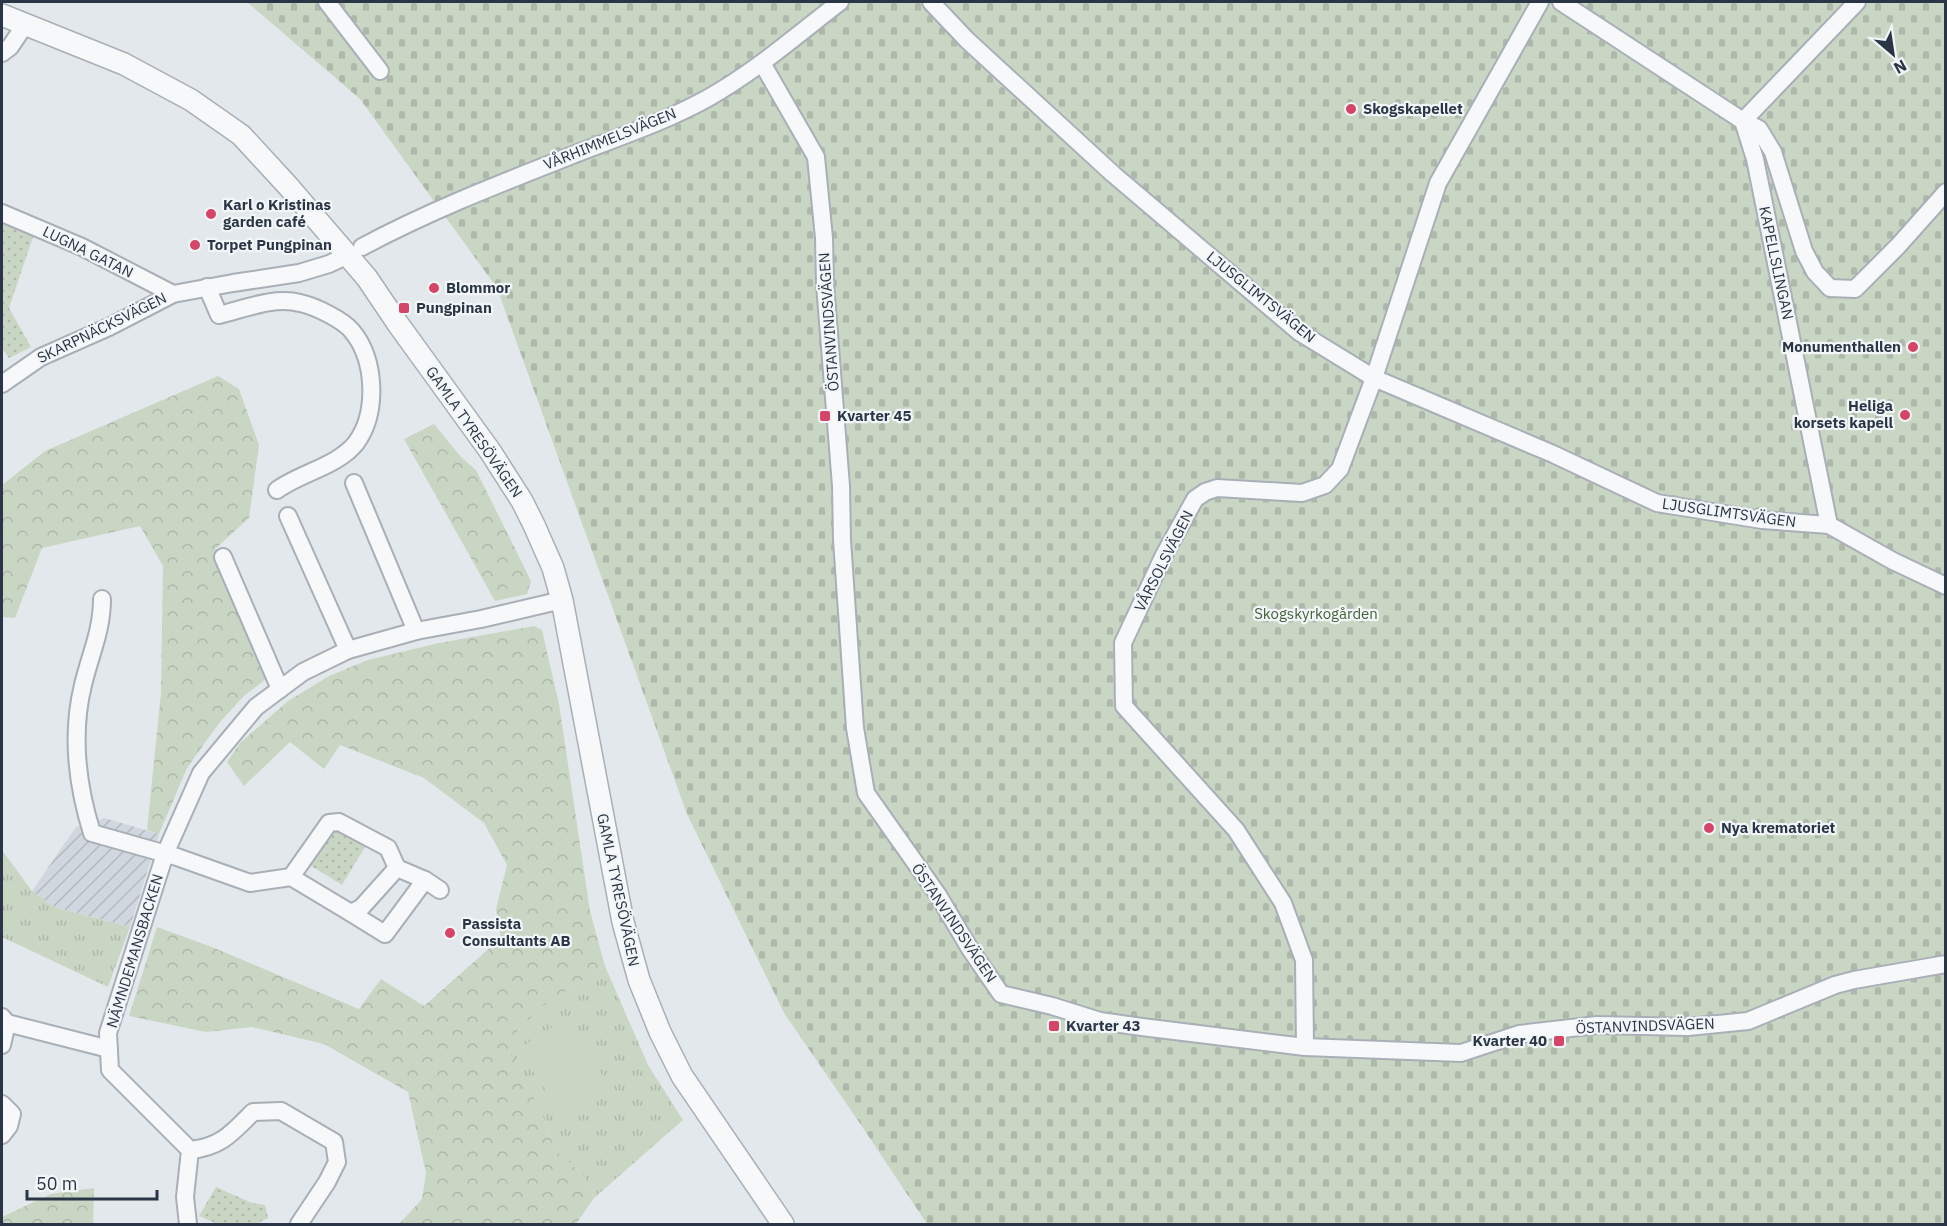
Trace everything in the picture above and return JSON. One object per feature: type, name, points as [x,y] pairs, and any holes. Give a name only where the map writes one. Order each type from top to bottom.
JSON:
[{"type":"street","points":[[327,2],[380,71]]},
{"type":"street","name":"VÅRHIMMELSVÄGEN","points":[[355,251],[399,227],[471,194],[647,126],[708,98],[762,63],[840,2]]},
{"type":"street","name":"LJUSGLIMTSVÄGEN","points":[[931,2],[971,44],[1113,174],[1299,332],[1374,378],[1553,454],[1657,504],[1762,520],[1829,525]]},
{"type":"street","name":"VÅRSOLSVÄGEN","points":[[1305,1047],[1304,960],[1283,903],[1236,830],[1124,706],[1123,643],[1164,555],[1195,499],[1217,488],[1302,493],[1325,484],[1340,469],[1374,378],[1438,183],[1540,2]]},
{"type":"street","name":"KAPELLSLINGAN","points":[[1561,2],[1743,121],[1759,129],[1773,152],[1804,251],[1815,272],[1830,288],[1855,290],[1946,192]]},
{"type":"street","points":[[1743,121],[1857,2]]},
{"type":"street","name":"GAMLA TYRESÖVÄGEN","points":[[2,15],[124,64],[191,100],[241,135],[355,251],[367,278],[398,324],[490,451],[522,501],[553,568],[562,600],[621,911],[639,980],[660,1032],[682,1076],[783,1224]]},
{"type":"street","points":[[2,53],[10,47],[25,25]]},
{"type":"street","name":"ÖSTANVINDSVÄGEN","points":[[762,63],[816,157],[841,486],[842,540],[855,728],[866,793],[938,895],[970,949],[1001,994],[1052,1006],[1100,1021],[1305,1047],[1461,1053],[1519,1034],[1598,1025],[1688,1027],[1748,1021],[1845,982],[1946,964]]},
{"type":"street","name":"KAPELLSLINGAN","points":[[1743,121],[1755,159],[1829,525]]},
{"type":"street","name":"LUGNA GATAN","points":[[2,213],[82,247],[173,294]]},
{"type":"street","name":"SKARPNÄCKSVÄGEN","points":[[2,384],[41,357],[109,327],[173,294],[299,273],[329,264],[355,251]]},
{"type":"street","points":[[207,287],[219,315],[269,303],[298,302],[323,311],[352,331],[369,363],[372,388],[367,422],[355,444],[332,462],[288,481],[277,490]]},
{"type":"street","points":[[354,483],[417,632]]},
{"type":"street","points":[[288,516],[348,650]]},
{"type":"street","points":[[1829,525],[1893,561],[1946,586]]},
{"type":"street","points":[[223,557],[280,689]]},
{"type":"street","name":"NÄMNDEMANSBACKEN","points":[[102,599],[102,620],[83,686],[76,756],[84,807],[92,833],[165,854],[250,883],[291,877]]},
{"type":"street","name":"NÄMNDEMANSBACKEN","points":[[190,1149],[110,1070],[108,1033],[165,854],[201,773],[256,706],[303,672],[348,650],[417,632],[562,600]]},
{"type":"street","points":[[424,880],[385,934],[291,877],[329,823],[339,822],[388,848],[397,868],[424,880],[440,890]]},
{"type":"street","points":[[351,913],[361,908],[397,868]]},
{"type":"street","name":"NÄMNDEMANSBACKEN","points":[[2,1045],[4,1020],[109,1049]]},
{"type":"street","points":[[2,1104],[12,1114],[9,1126],[2,1135]]},
{"type":"street","points":[[188,1224],[185,1197],[190,1149],[207,1148],[226,1138],[253,1112],[281,1111],[334,1142],[337,1162],[327,1182],[299,1224]]},
{"type":"shaded area","points":[[104,818],[159,834],[130,927],[54,907],[32,891],[76,827]]},
{"type":"green space","name":"Skogskyrkogården","points":[[247,2],[1945,2],[1945,1224],[927,1224],[784,1013],[687,814],[497,288],[360,99]]},
{"type":"green space","points":[[2,220],[34,234],[9,308],[31,347],[9,358],[2,348]]},
{"type":"green space","points":[[218,376],[239,389],[259,445],[249,518],[215,549],[266,679],[244,696],[220,722],[187,768],[159,834],[147,830],[161,693],[163,566],[140,526],[42,548],[15,618],[2,617],[2,485],[45,451]]},
{"type":"green space","points":[[434,424],[461,457],[476,470],[531,581],[527,594],[495,601],[404,439]]},
{"type":"green space","points":[[534,626],[542,630],[559,704],[590,911],[605,966],[543,1006],[510,1038],[510,1053],[545,1121],[555,1150],[583,1175],[594,1198],[576,1224],[399,1224],[422,1199],[426,1173],[408,1092],[324,1044],[252,1027],[206,1032],[129,1016],[157,927],[212,947],[359,1009],[381,979],[424,1006],[501,938],[496,909],[507,865],[484,823],[424,778],[340,745],[324,769],[290,742],[244,786],[227,762],[240,743],[288,701],[329,676],[368,660],[439,643]]},
{"type":"green space","points":[[331,826],[365,847],[342,885],[308,864]]},
{"type":"green space","points":[[2,850],[32,891],[54,907],[130,927],[108,987],[2,937]]},
{"type":"green space","points":[[605,966],[648,1065],[683,1120],[594,1198],[583,1175],[555,1150],[545,1121],[510,1053],[510,1038],[543,1006]]},
{"type":"green space","points":[[565,1019],[613,1091],[567,1122],[518,1049]]},
{"type":"green space","points":[[216,1187],[252,1203],[265,1205],[268,1218],[256,1224],[217,1224],[199,1216]]},
{"type":"green space","points":[[94,1188],[93,1224],[2,1224],[2,1217],[51,1194]]},
{"type":"place","name":"Skogskapellet","points":[[1351,109]]},
{"type":"place","name":"Karl o Kristinas garden café","points":[[211,214]]},
{"type":"place","name":"Torpet Pungpinan","points":[[195,245]]},
{"type":"place","name":"Blommor","points":[[434,288]]},
{"type":"place","name":"Pungpinan","points":[[404,308]]},
{"type":"place","name":"Monumenthallen","points":[[1913,347]]},
{"type":"place","name":"Heliga korsets kapell","points":[[1905,415]]},
{"type":"place","name":"Kvarter 45","points":[[825,416]]},
{"type":"place","name":"Nya krematoriet","points":[[1709,828]]},
{"type":"place","name":"Passista Consultants AB","points":[[450,933]]},
{"type":"place","name":"Kvarter 43","points":[[1054,1026]]},
{"type":"place","name":"Kvarter 40","points":[[1559,1041]]}]
